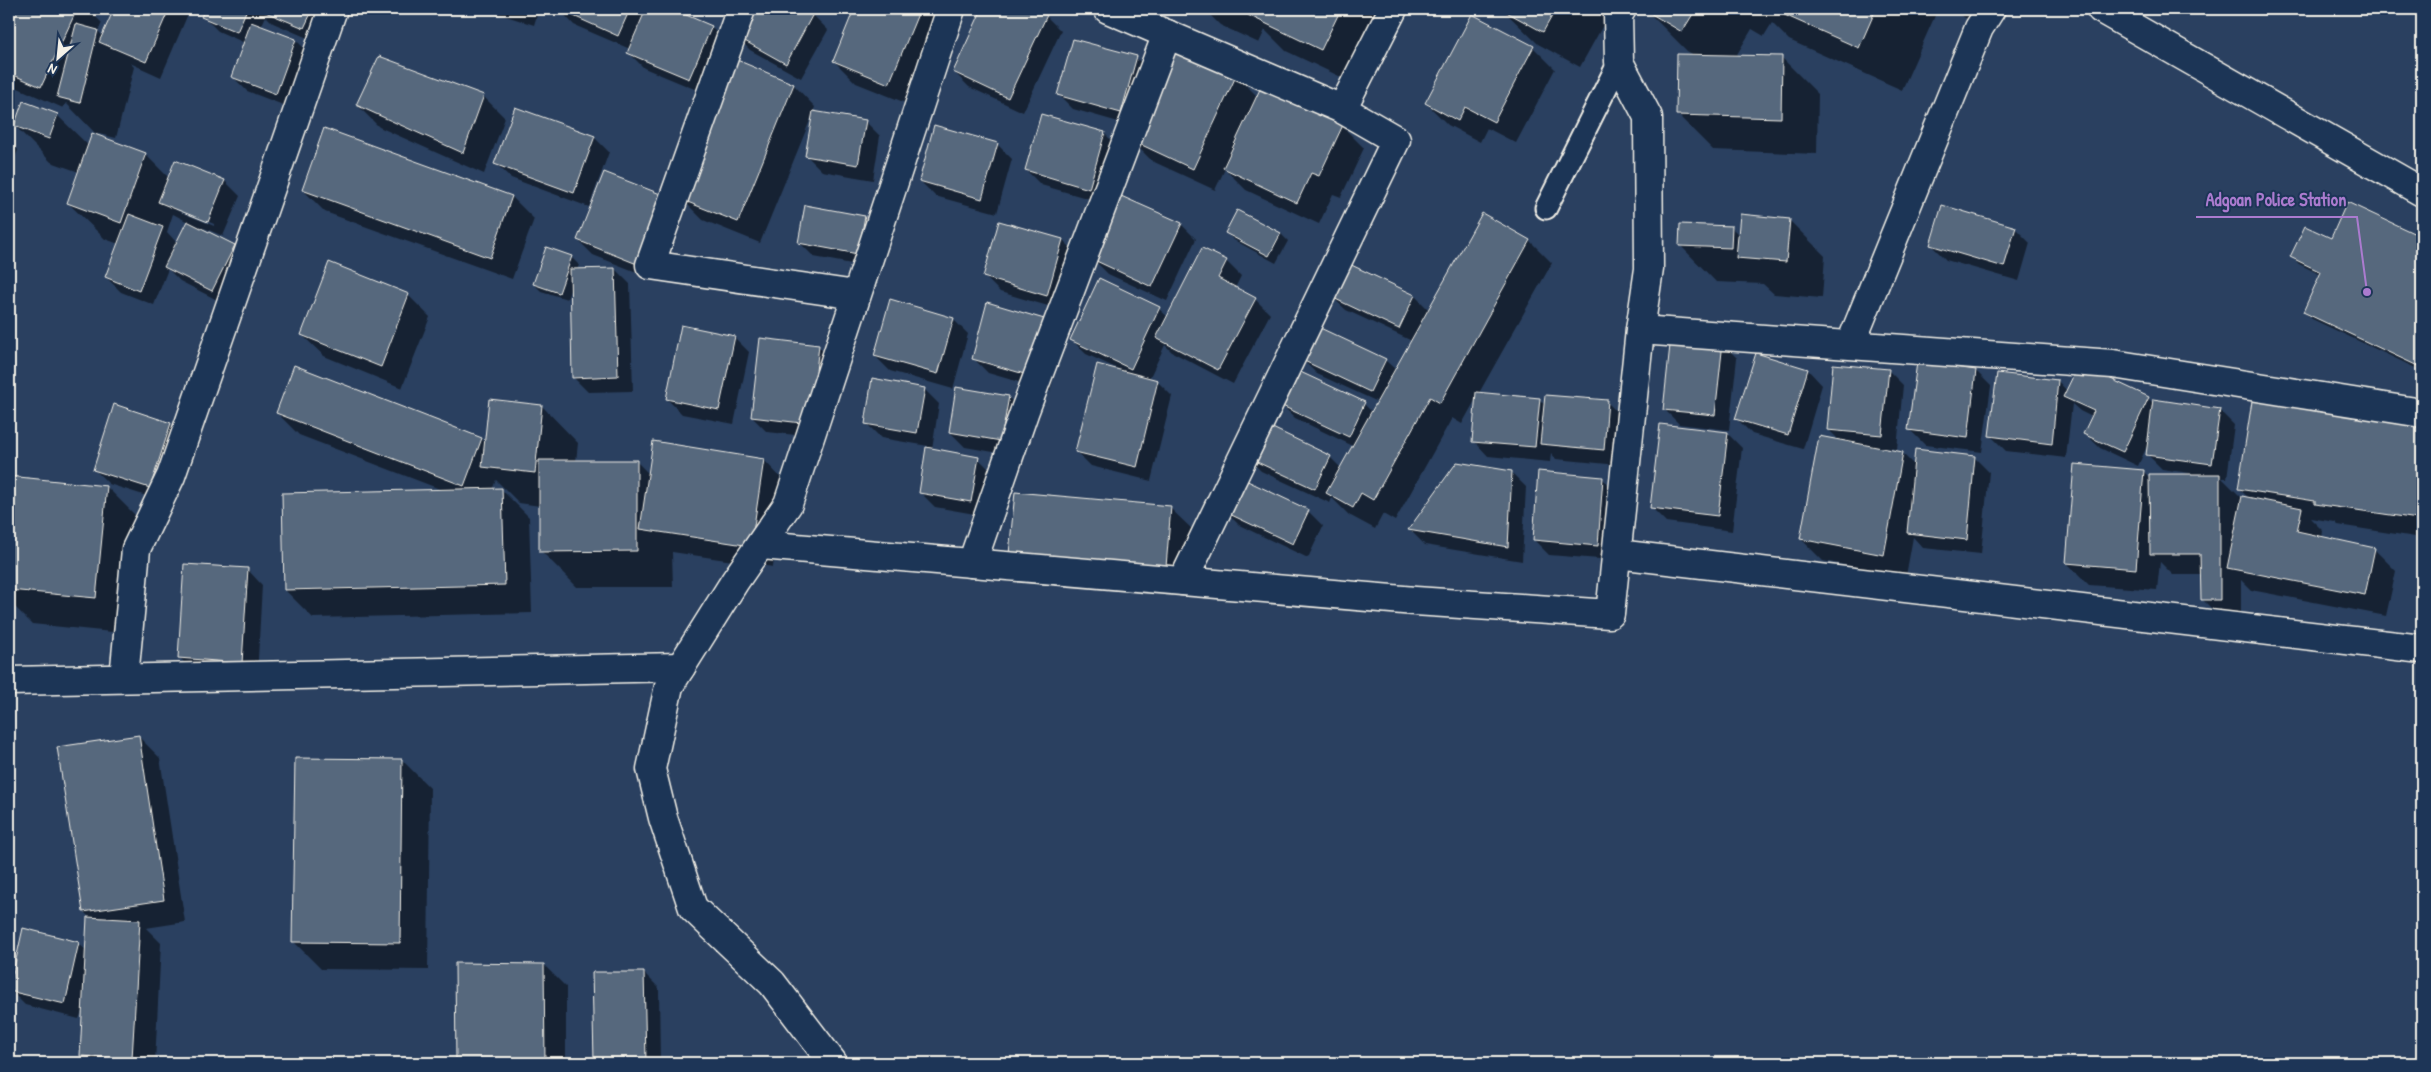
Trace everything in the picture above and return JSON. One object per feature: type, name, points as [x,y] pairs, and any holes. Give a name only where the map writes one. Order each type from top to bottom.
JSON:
[{"type":"street","points":[[124,678],[136,549],[172,476],[333,9]]},
{"type":"street","points":[[741,9],[650,265],[856,295]]},
{"type":"street","points":[[833,1063],[772,983],[693,908],[663,818],[652,769],[669,686],[734,581],[788,504],[951,9]]},
{"type":"street","points":[[1108,9],[1342,109],[1396,140],[1182,581]]},
{"type":"street","points":[[1342,109],[1393,9]]},
{"type":"street","points":[[761,544],[1182,581],[1610,614],[1640,330],[1650,269],[1648,117],[1619,62],[1618,16],[1622,9]]},
{"type":"street","points":[[1851,344],[1979,28],[1991,9]]},
{"type":"street","points":[[2100,9],[2422,192]]},
{"type":"street","points":[[972,563],[1025,410],[1167,34]]},
{"type":"street","points":[[1640,330],[2113,364],[2422,413]]},
{"type":"street","points":[[1617,554],[2422,649]]},
{"type":"street","points":[[9,681],[681,667]]},
{"type":"lane","points":[[1546,208],[1619,62]]},
{"type":"building","points":[[9,9],[77,9],[41,87],[9,73]]},
{"type":"building","points":[[114,9],[169,9],[146,62],[99,42]]},
{"type":"building","points":[[205,9],[247,9],[237,32],[201,17]]},
{"type":"building","points":[[258,9],[313,9],[304,28]]},
{"type":"building","points":[[558,9],[630,9],[618,36]]},
{"type":"building","points":[[646,9],[672,9],[712,26],[689,79],[627,53]]},
{"type":"building","points":[[748,9],[804,9],[813,14],[786,64],[734,35]]},
{"type":"building","points":[[854,9],[920,9],[889,84],[833,61]]},
{"type":"building","points":[[982,9],[1033,9],[1047,15],[1008,98],[953,72]]},
{"type":"building","points":[[1251,9],[1341,9],[1321,50],[1248,15]]},
{"type":"building","points":[[1501,9],[1556,9],[1543,32]]},
{"type":"building","points":[[1643,9],[1696,9],[1682,32]]},
{"type":"building","points":[[1771,9],[1876,9],[1859,48]]},
{"type":"building","points":[[1472,14],[1534,46],[1494,122],[1465,107],[1458,121],[1425,103]]},
{"type":"building","points":[[251,22],[296,39],[276,94],[231,77]]},
{"type":"building","points":[[76,24],[98,30],[80,103],[57,97]]},
{"type":"building","points":[[1073,39],[1137,56],[1121,113],[1057,95]]},
{"type":"building","points":[[1173,44],[1237,74],[1193,169],[1129,139]]},
{"type":"building","points":[[1677,54],[1782,56],[1781,118],[1676,115]]},
{"type":"building","points":[[379,56],[484,95],[463,153],[356,105]]},
{"type":"building","points":[[737,60],[794,84],[738,222],[680,199]]},
{"type":"building","points":[[1261,87],[1343,125],[1319,176],[1311,173],[1297,203],[1223,168]]},
{"type":"building","points":[[23,101],[58,114],[49,139],[14,126]]},
{"type":"building","points":[[515,107],[595,136],[574,193],[494,164]]},
{"type":"building","points":[[813,111],[866,120],[858,165],[805,156]]},
{"type":"building","points":[[1041,114],[1105,132],[1089,189],[1025,170]]},
{"type":"building","points":[[934,125],[998,143],[982,199],[919,181]]},
{"type":"building","points":[[324,128],[512,196],[490,258],[302,190]]},
{"type":"building","points":[[92,133],[146,153],[121,223],[67,203]]},
{"type":"building","points":[[175,160],[225,180],[208,222],[158,202]]},
{"type":"building","points":[[604,172],[663,195],[637,264],[577,240]]},
{"type":"building","points":[[1121,196],[1182,223],[1152,287],[1092,259]]},
{"type":"building","points":[[2347,202],[2422,237],[2422,368],[2303,312],[2321,272],[2290,257],[2305,226],[2331,238]]},
{"type":"building","points":[[805,205],[865,216],[858,254],[798,243]]},
{"type":"building","points":[[1942,205],[2016,227],[2004,267],[1930,245]]},
{"type":"building","points":[[1237,210],[1281,233],[1269,256],[1225,233]]},
{"type":"building","points":[[1482,213],[1530,240],[1440,403],[1430,397],[1373,500],[1361,493],[1353,508],[1326,493]]},
{"type":"building","points":[[129,214],[163,227],[139,291],[105,277]]},
{"type":"building","points":[[1740,214],[1790,219],[1786,262],[1736,258]]},
{"type":"building","points":[[187,221],[235,245],[212,291],[164,267]]},
{"type":"building","points":[[999,221],[1063,239],[1047,296],[983,277]]},
{"type":"building","points":[[1680,224],[1732,226],[1731,248],[1679,246]]},
{"type":"building","points":[[546,247],[572,256],[559,293],[533,284]]},
{"type":"building","points":[[1202,248],[1227,260],[1218,278],[1256,298],[1218,370],[1156,338]]},
{"type":"building","points":[[329,262],[409,294],[381,367],[301,335]]},
{"type":"building","points":[[1345,262],[1415,295],[1399,329],[1329,296]]},
{"type":"building","points":[[615,268],[618,376],[572,378],[570,269]]},
{"type":"building","points":[[1099,278],[1160,307],[1131,369],[1070,340]]},
{"type":"building","points":[[890,299],[954,318],[938,374],[874,356]]},
{"type":"building","points":[[987,302],[1051,321],[1035,377],[972,359]]},
{"type":"building","points":[[681,325],[735,336],[719,410],[666,399]]},
{"type":"building","points":[[1316,326],[1386,359],[1370,392],[1300,359]]},
{"type":"building","points":[[1671,336],[1723,342],[1715,415],[1663,410]]},
{"type":"building","points":[[760,338],[819,345],[810,424],[751,417]]},
{"type":"building","points":[[1756,353],[1808,369],[1788,435],[1735,419]]},
{"type":"building","points":[[1917,362],[1976,370],[1968,438],[1908,430]]},
{"type":"building","points":[[1097,364],[1158,380],[1137,467],[1075,452]]},
{"type":"building","points":[[1833,364],[1889,369],[1882,435],[1827,430]]},
{"type":"building","points":[[2079,364],[2149,397],[2123,452],[2083,434],[2094,411],[2063,397]]},
{"type":"building","points":[[294,365],[482,438],[464,486],[276,413]]},
{"type":"building","points":[[1294,369],[1365,402],[1349,437],[1278,404]]},
{"type":"building","points":[[1997,373],[2058,380],[2052,444],[1989,436]]},
{"type":"building","points":[[872,378],[925,388],[917,433],[865,424]]},
{"type":"building","points":[[956,387],[1009,396],[1001,441],[949,432]]},
{"type":"building","points":[[1476,392],[1540,398],[1535,447],[1472,442]]},
{"type":"building","points":[[1545,395],[1608,400],[1604,450],[1540,444]]},
{"type":"building","points":[[2253,395],[2422,425],[2422,491],[2418,519],[2315,504],[2315,501],[2238,489]]},
{"type":"building","points":[[489,399],[542,405],[535,473],[482,467]]},
{"type":"building","points":[[2153,399],[2220,409],[2212,464],[2146,455]]},
{"type":"building","points":[[114,404],[171,423],[150,488],[93,470]]},
{"type":"building","points":[[1260,422],[1331,456],[1315,489],[1244,456]]},
{"type":"building","points":[[1660,424],[1728,432],[1718,516],[1650,508]]},
{"type":"building","points":[[1819,436],[1903,452],[1884,555],[1800,539]]},
{"type":"building","points":[[653,441],[764,459],[751,546],[640,529]]},
{"type":"building","points":[[926,447],[979,457],[971,502],[919,493]]},
{"type":"building","points":[[1915,449],[1975,456],[1967,540],[1907,533]]},
{"type":"building","points":[[539,460],[637,460],[637,551],[539,552]]},
{"type":"building","points":[[1457,462],[1512,471],[1508,547],[1408,530]]},
{"type":"building","points":[[2074,464],[2144,470],[2136,569],[2066,563]]},
{"type":"building","points":[[1538,471],[1603,477],[1598,546],[1533,540]]},
{"type":"building","points":[[2149,474],[2220,474],[2220,600],[2201,600],[2200,554],[2150,554]]},
{"type":"building","points":[[9,476],[107,486],[96,598],[9,590]]},
{"type":"building","points":[[1239,477],[1309,510],[1293,544],[1223,511]]},
{"type":"building","points":[[502,488],[505,585],[284,590],[282,493]]},
{"type":"building","points":[[1015,492],[1171,506],[1166,567],[1009,554]]},
{"type":"building","points":[[2242,496],[2302,508],[2297,531],[2375,548],[2365,595],[2227,568]]},
{"type":"building","points":[[184,564],[248,568],[242,663],[178,658]]},
{"type":"building","points":[[139,735],[164,900],[83,912],[57,747]]},
{"type":"building","points":[[295,758],[402,759],[400,943],[292,942]]},
{"type":"building","points":[[87,917],[140,920],[132,1059],[80,1056]]},
{"type":"building","points":[[23,928],[79,942],[65,1004],[9,991]]},
{"type":"building","points":[[455,963],[544,964],[545,1063],[456,1063]]},
{"type":"building","points":[[592,972],[644,972],[646,1061],[594,1061]]},
{"type":"place","name":"Adgoan Police Station","points":[[2367,292]]}]
